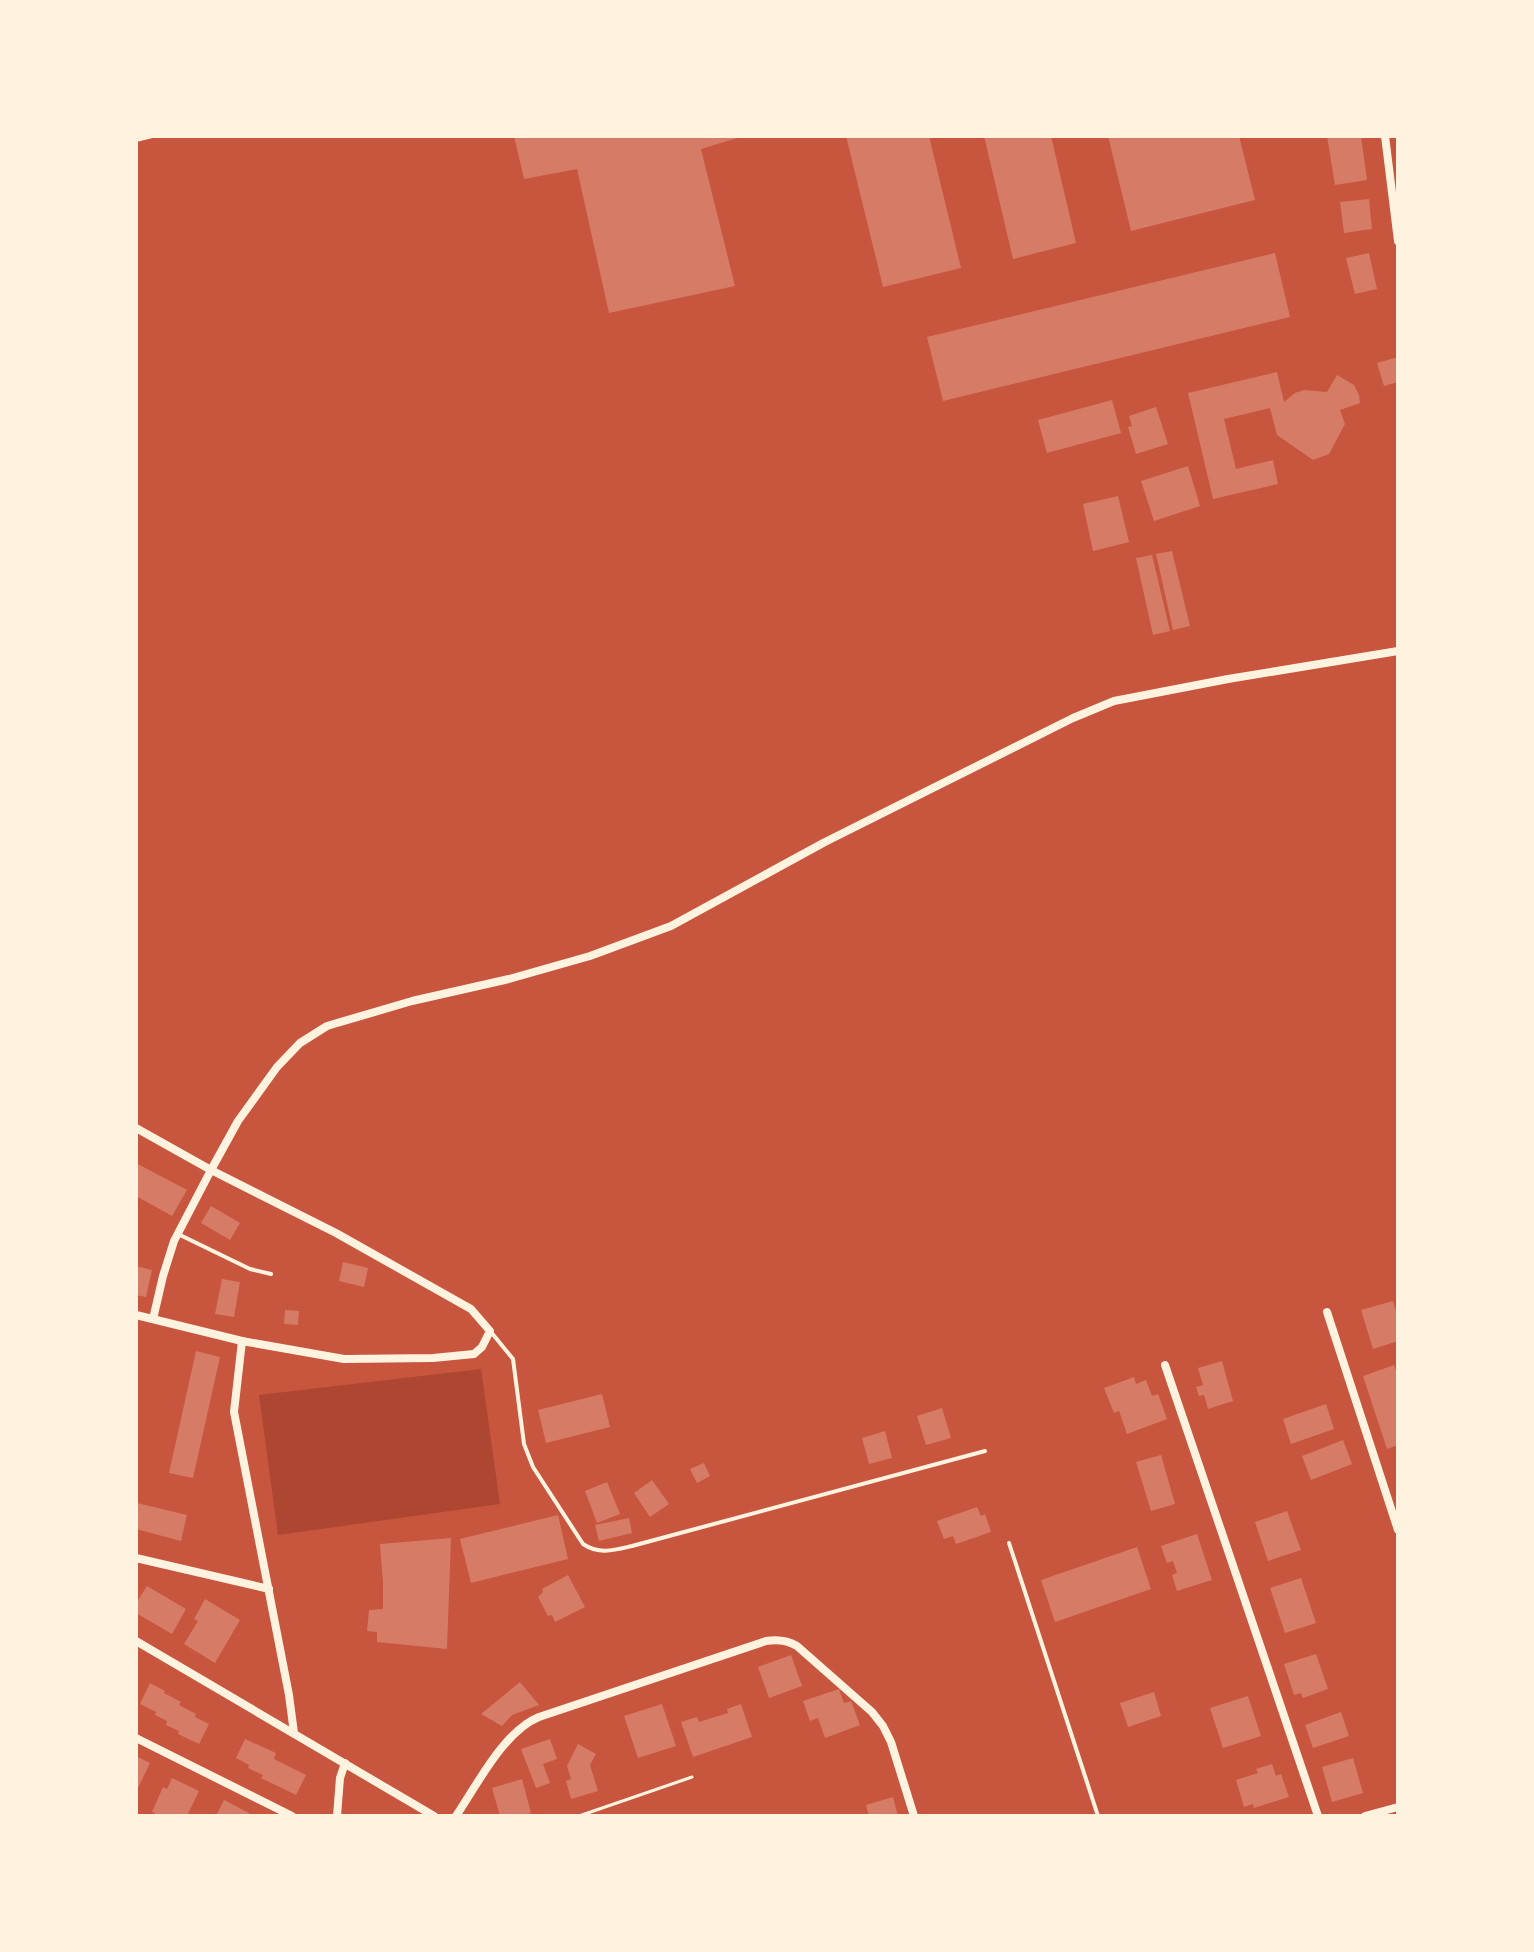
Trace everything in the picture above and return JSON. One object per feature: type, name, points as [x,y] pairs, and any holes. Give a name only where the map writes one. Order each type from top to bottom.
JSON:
[{"type":"street","points":[[1385,136],[1398,241]]},
{"type":"street","points":[[153,1319],[163,1276],[178,1234],[238,1121],[277,1067],[300,1043],[327,1026],[590,956],[671,926],[825,842],[1073,718],[1114,701],[1398,651]]},
{"type":"street","points":[[136,1128],[336,1233],[471,1309],[490,1331],[482,1347],[474,1354],[433,1358],[344,1359],[242,1341],[136,1315]]},
{"type":"street","points":[[1327,1312],[1398,1530]]},
{"type":"street","points":[[242,1341],[234,1412],[294,1733]]},
{"type":"street","points":[[1165,1365],[1318,1816]]},
{"type":"street","points":[[136,1558],[269,1589]]},
{"type":"street","points":[[456,1816],[508,1739],[524,1724],[766,1641],[777,1640],[797,1646],[879,1721],[891,1742],[914,1816]]},
{"type":"street","points":[[136,1641],[434,1816]]},
{"type":"street","points":[[136,1738],[292,1816]]},
{"type":"street","points":[[337,1816],[340,1778],[345,1763]]},
{"type":"street","points":[[1365,1816],[1398,1807]]},
{"type":"lane","points":[[136,140],[152,136]]},
{"type":"lane","points":[[178,1234],[250,1269],[271,1274]]},
{"type":"lane","points":[[490,1331],[513,1359],[524,1444],[533,1467],[583,1544],[596,1551],[632,1546],[985,1451]]},
{"type":"lane","points":[[1009,1543],[1098,1816]]},
{"type":"path","points":[[579,1816],[692,1777]]},
{"type":"shaded area","points":[[481,1369],[500,1504],[278,1535],[259,1395]]},
{"type":"building","points":[[514,136],[744,136],[701,149],[735,286],[609,313],[577,169],[524,179]]},
{"type":"building","points":[[846,136],[929,136],[961,268],[883,287]]},
{"type":"building","points":[[984,136],[1051,136],[1076,243],[1013,259]]},
{"type":"building","points":[[1108,136],[1239,136],[1255,200],[1131,231]]},
{"type":"building","points":[[1327,136],[1361,136],[1367,180],[1335,185]]},
{"type":"building","points":[[1369,199],[1372,229],[1344,233],[1340,202]]},
{"type":"building","points":[[1275,253],[1290,317],[943,401],[927,337]]},
{"type":"building","points":[[1369,253],[1377,289],[1355,294],[1346,258]]},
{"type":"building","points":[[1398,357],[1398,382],[1384,386],[1377,363]]},
{"type":"building","points":[[1277,372],[1284,402],[1304,390],[1327,392],[1337,375],[1354,385],[1360,403],[1340,410],[1345,424],[1329,454],[1313,460],[1277,435],[1270,408],[1224,419],[1236,469],[1273,460],[1278,484],[1213,499],[1188,393]]},
{"type":"building","points":[[1112,400],[1121,433],[1047,453],[1038,420]]},
{"type":"building","points":[[1156,407],[1168,444],[1136,454],[1128,427],[1132,426],[1129,416]]},
{"type":"building","points":[[1188,466],[1200,506],[1154,521],[1141,481]]},
{"type":"building","points":[[1118,496],[1129,542],[1093,551],[1083,504]]},
{"type":"building","points":[[1172,551],[1190,626],[1173,630],[1156,554]]},
{"type":"building","points":[[1152,555],[1170,631],[1153,635],[1136,558]]},
{"type":"building","points":[[136,1163],[187,1190],[172,1216],[136,1196]]},
{"type":"building","points":[[211,1206],[240,1223],[230,1240],[201,1223]]},
{"type":"building","points":[[343,1262],[368,1268],[364,1287],[339,1281]]},
{"type":"building","points":[[136,1266],[152,1270],[146,1297],[136,1295]]},
{"type":"building","points":[[222,1279],[240,1282],[234,1317],[215,1314]]},
{"type":"building","points":[[1393,1301],[1398,1319],[1398,1341],[1373,1349],[1361,1310]]},
{"type":"building","points":[[285,1310],[299,1311],[298,1325],[284,1324]]},
{"type":"building","points":[[196,1351],[220,1357],[193,1478],[169,1473]]},
{"type":"building","points":[[1222,1361],[1233,1401],[1208,1409],[1204,1395],[1199,1396],[1196,1387],[1203,1385],[1198,1368]]},
{"type":"building","points":[[1394,1365],[1398,1376],[1398,1445],[1387,1449],[1363,1376]]},
{"type":"building","points":[[1134,1377],[1136,1384],[1146,1380],[1152,1396],[1158,1394],[1167,1419],[1127,1434],[1119,1411],[1114,1413],[1104,1388]]},
{"type":"building","points":[[602,1394],[610,1427],[546,1443],[538,1410]]},
{"type":"building","points":[[1326,1404],[1334,1429],[1291,1444],[1283,1419]]},
{"type":"building","points":[[942,1408],[951,1438],[926,1445],[917,1416]]},
{"type":"building","points":[[885,1431],[892,1458],[869,1464],[862,1438]]},
{"type":"building","points":[[1343,1440],[1352,1464],[1311,1480],[1302,1456]]},
{"type":"building","points":[[1161,1455],[1175,1504],[1151,1511],[1136,1462]]},
{"type":"building","points":[[704,1463],[710,1476],[697,1483],[690,1469]]},
{"type":"building","points":[[652,1480],[669,1504],[650,1517],[634,1493]]},
{"type":"building","points":[[607,1482],[620,1514],[597,1523],[585,1491]]},
{"type":"building","points":[[137,1503],[187,1515],[181,1541],[136,1529]]},
{"type":"building","points":[[977,1507],[981,1516],[985,1514],[991,1532],[956,1544],[953,1536],[944,1539],[937,1521]]},
{"type":"building","points":[[1287,1511],[1301,1550],[1268,1561],[1255,1522]]},
{"type":"building","points":[[558,1515],[568,1559],[471,1583],[460,1539]]},
{"type":"building","points":[[629,1518],[632,1533],[599,1541],[595,1525]]},
{"type":"building","points":[[1197,1534],[1212,1580],[1177,1591],[1172,1575],[1177,1573],[1173,1561],[1167,1563],[1161,1546]]},
{"type":"building","points":[[451,1538],[447,1649],[377,1642],[377,1632],[367,1631],[369,1610],[383,1609],[380,1544]]},
{"type":"building","points":[[1137,1547],[1151,1589],[1055,1622],[1041,1580]]},
{"type":"building","points":[[568,1575],[585,1607],[555,1622],[552,1615],[548,1616],[538,1597],[542,1589]]},
{"type":"building","points":[[1301,1578],[1316,1623],[1285,1633],[1270,1588]]},
{"type":"building","points":[[147,1586],[186,1609],[172,1634],[136,1613],[136,1603]]},
{"type":"building","points":[[205,1599],[240,1620],[215,1663],[184,1644],[198,1621],[194,1619]]},
{"type":"building","points":[[1316,1654],[1328,1689],[1303,1698],[1301,1693],[1294,1695],[1284,1664]]},
{"type":"building","points":[[791,1655],[802,1686],[769,1698],[758,1667]]},
{"type":"building","points":[[520,1682],[539,1705],[512,1715],[502,1726],[481,1714]]},
{"type":"building","points":[[150,1683],[209,1724],[199,1744],[178,1734],[179,1731],[166,1725],[167,1721],[155,1715],[156,1712],[140,1704]]},
{"type":"building","points":[[839,1689],[844,1703],[851,1701],[860,1725],[825,1738],[818,1718],[810,1721],[803,1701]]},
{"type":"building","points":[[1154,1692],[1161,1716],[1128,1727],[1120,1703]]},
{"type":"building","points":[[1248,1696],[1261,1736],[1223,1748],[1210,1708]]},
{"type":"building","points":[[662,1704],[676,1746],[638,1758],[624,1716]]},
{"type":"building","points":[[741,1704],[752,1737],[693,1757],[681,1722],[697,1717],[699,1722],[728,1713],[727,1709]]},
{"type":"building","points":[[1341,1712],[1349,1736],[1313,1748],[1305,1725]]},
{"type":"building","points":[[245,1739],[276,1753],[274,1759],[306,1775],[296,1795],[261,1778],[263,1775],[236,1758]]},
{"type":"building","points":[[550,1739],[557,1759],[543,1764],[550,1783],[536,1788],[521,1749]]},
{"type":"building","points":[[578,1744],[596,1754],[590,1765],[598,1791],[571,1799],[566,1781],[571,1779],[567,1766]]},
{"type":"building","points":[[136,1756],[150,1763],[136,1792]]},
{"type":"building","points":[[1353,1758],[1363,1793],[1332,1802],[1322,1767]]},
{"type":"building","points":[[1272,1764],[1276,1776],[1281,1774],[1289,1797],[1254,1808],[1253,1804],[1244,1807],[1236,1780],[1258,1773],[1256,1769]]},
{"type":"building","points":[[172,1778],[199,1791],[187,1816],[154,1816],[152,1812],[163,1787],[167,1789]]},
{"type":"building","points":[[522,1779],[531,1813],[500,1816],[492,1788]]},
{"type":"building","points":[[893,1797],[898,1816],[869,1816],[866,1805]]},
{"type":"building","points":[[224,1800],[249,1813],[248,1816],[216,1816]]}]
